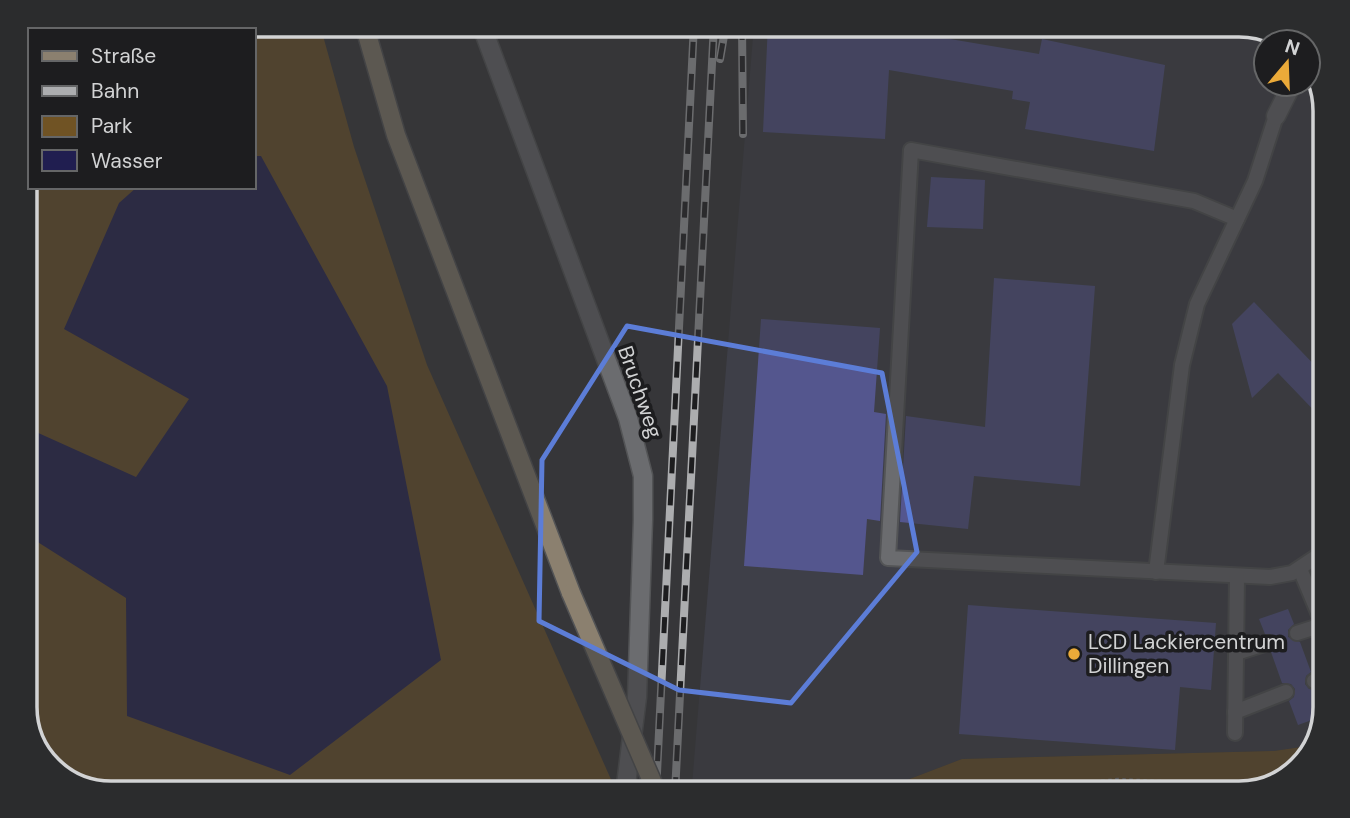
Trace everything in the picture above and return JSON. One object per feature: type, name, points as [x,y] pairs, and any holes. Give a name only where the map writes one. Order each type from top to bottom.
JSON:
[{"type":"main road","points":[[368,37],[396,135],[570,593],[652,781]]},
{"type":"street","name":"Bruchweg","points":[[486,37],[628,418],[643,476],[637,697],[626,781]]},
{"type":"street","points":[[1276,116],[1285,98]]},
{"type":"lane","points":[[1156,572],[1182,365],[1197,304],[1265,157],[1276,116]]},
{"type":"lane","points":[[1237,219],[1194,201],[911,150],[888,558],[1237,576],[1283,576],[1313,560]]},
{"type":"lane","points":[[1300,569],[1313,600]]},
{"type":"lane","points":[[1235,733],[1237,576]]},
{"type":"lane","points":[[1297,633],[1313,629]]},
{"type":"lane","points":[[1236,653],[1268,643]]},
{"type":"lane","points":[[1235,712],[1286,692]]},
{"type":"path","points":[[1109,781],[1139,781]]},
{"type":"highlighted area","points":[[627,326],[713,344],[882,373],[917,552],[791,703],[679,690],[539,621],[542,460]]},
{"type":"shaded area","points":[[753,37],[1252,38],[1252,98],[1312,98],[1313,106],[1313,717],[1308,735],[1301,747],[1274,751],[962,759],[904,781],[692,781]]},
{"type":"green space","points":[[256,37],[323,37],[354,147],[427,365],[612,781],[101,781],[83,776],[66,766],[44,740],[37,712],[37,189],[256,189]]},
{"type":"green space","points":[[1301,747],[1284,766],[1267,776],[1249,781],[904,781],[962,759],[1274,751]]},
{"type":"water","points":[[256,156],[261,156],[387,386],[441,660],[290,775],[127,716],[126,598],[37,542],[37,432],[136,477],[189,399],[64,329],[119,203],[135,189],[256,189]]},
{"type":"building","points":[[767,37],[938,37],[1039,54],[1042,39],[1165,65],[1154,151],[1025,129],[1030,102],[1012,99],[1013,91],[889,70],[885,139],[763,132]]},
{"type":"building","points":[[931,177],[985,180],[983,229],[927,227]]},
{"type":"building","points":[[994,278],[1095,286],[1080,486],[974,476],[968,529],[900,522],[906,416],[985,427]]},
{"type":"building","points":[[1254,302],[1313,363],[1313,409],[1278,373],[1252,398],[1232,324]]},
{"type":"building","points":[[761,319],[880,328],[874,412],[886,414],[880,521],[867,519],[863,575],[744,566]]},
{"type":"building","name":"LCD Lackiercentrum Dillingen","points":[[968,605],[1216,623],[1211,690],[1180,687],[1175,750],[959,734]]},
{"type":"building","points":[[1288,609],[1294,624],[1288,630],[1288,637],[1300,642],[1311,672],[1306,676],[1305,684],[1313,690],[1312,720],[1298,725],[1289,701],[1294,697],[1295,689],[1291,684],[1282,683],[1271,652],[1277,646],[1277,640],[1271,634],[1265,634],[1259,619]]},
{"type":"railway","points":[[657,781],[693,37]]},
{"type":"railway","points":[[676,781],[713,37]]},
{"type":"railway","points":[[720,59],[724,37]]},
{"type":"railway","points":[[742,37],[743,134]]},
{"type":"place","name":"LCD Lackiercentrum Dillingen","points":[[1074,654]]}]
